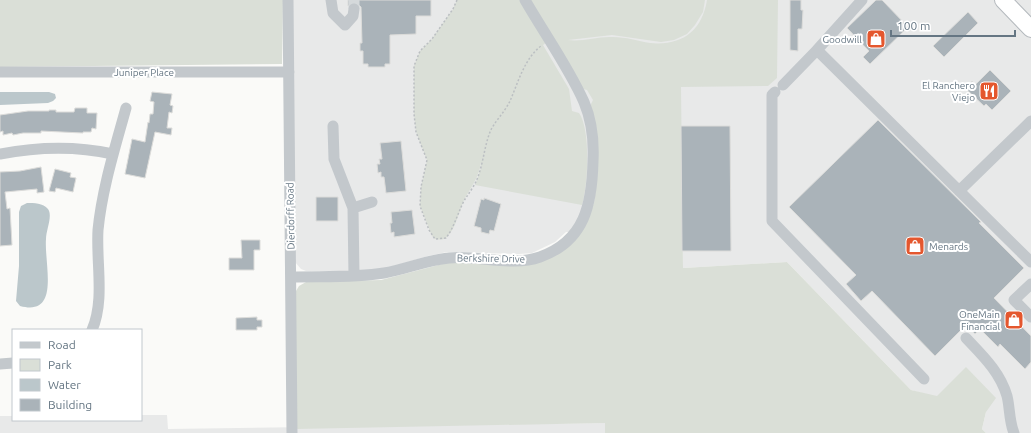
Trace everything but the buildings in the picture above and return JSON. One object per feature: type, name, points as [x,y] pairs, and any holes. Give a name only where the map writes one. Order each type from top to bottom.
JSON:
[{"type":"highway","points":[[1002,0],[1031,29]]},
{"type":"street","name":"Dierdorff Road","points":[[288,0],[292,433]]},
{"type":"street","points":[[331,0],[334,13],[344,25],[353,16],[354,9]]},
{"type":"street","name":"Berkshire Drive","points":[[291,277],[354,276],[397,271],[441,259],[474,257],[523,260],[539,257],[558,248],[574,233],[584,220],[590,202],[593,151],[592,126],[584,102],[525,0]]},
{"type":"street","points":[[862,0],[817,50],[772,95],[772,221],[924,379]]},
{"type":"street","points":[[817,50],[1031,262]]},
{"type":"street","name":"Juniper Place","points":[[0,72],[289,72]]},
{"type":"street","points":[[92,329],[98,309],[98,245],[100,220],[113,154],[126,108]]},
{"type":"street","points":[[959,191],[1031,121]]},
{"type":"street","points":[[333,126],[334,159],[353,208],[354,276]]},
{"type":"street","points":[[0,154],[30,150],[60,149],[91,150],[113,154]]},
{"type":"street","points":[[353,208],[372,202]]},
{"type":"street","points":[[1031,284],[1014,300],[1031,317]]},
{"type":"street","points":[[966,338],[998,372],[1007,395],[1011,426],[1014,433]]},
{"type":"street","points":[[0,364],[12,363]]},
{"type":"path","points":[[457,0],[453,9],[432,39],[420,50],[414,66],[414,114],[416,132],[427,160],[421,187],[420,206],[429,230],[435,239],[446,238],[450,233],[464,200],[473,188],[490,130],[499,120],[510,101],[515,85],[531,57],[537,49],[549,41]]},
{"type":"shaded area","points":[[292,0],[1031,0],[1031,433],[986,433],[982,429],[986,412],[911,390],[787,262],[683,268],[682,233],[566,232],[555,242],[532,253],[447,252],[387,268],[367,271],[306,271],[301,269],[295,262]]},
{"type":"shaded area","points":[[142,415],[167,415],[168,429],[605,423],[605,433],[0,433],[0,416],[12,416],[12,421],[142,421]]},
{"type":"green space","points":[[0,0],[283,0],[282,64],[0,67]]},
{"type":"green space","points":[[457,0],[705,0],[703,12],[695,25],[687,34],[674,40],[661,42],[612,35],[568,40],[613,37],[627,38],[650,43],[661,43],[672,42],[689,34],[700,20],[704,11],[707,0],[778,0],[777,78],[768,86],[681,87],[683,268],[787,262],[911,390],[937,396],[966,367],[996,398],[986,412],[982,429],[986,433],[605,433],[605,423],[296,429],[296,291],[299,286],[306,282],[381,280],[446,263],[541,261],[590,213],[594,203],[596,188],[590,106],[593,100],[587,90],[583,89],[549,41],[543,45],[569,89],[572,111],[579,113],[583,121],[587,144],[587,172],[582,205],[475,185],[481,168],[481,163],[477,177],[464,200],[450,233],[446,238],[441,240],[435,239],[432,236],[420,206],[421,187],[427,160],[416,132],[414,114],[414,66],[420,51],[432,39],[453,9]]},
{"type":"water","points":[[0,92],[49,92],[55,94],[56,98],[48,103],[0,105]]},
{"type":"water","points":[[27,203],[44,206],[48,209],[50,215],[46,235],[48,286],[46,296],[41,304],[33,307],[20,306],[16,301],[19,266],[19,212],[21,206]]},
{"type":"tunnel","points":[[354,0],[354,9]]},
{"type":"place","name":"Goodwill","points":[[876,39]]},
{"type":"place","name":"El Ranchero Viejo","points":[[989,91]]},
{"type":"place","name":"Menards","points":[[915,246]]},
{"type":"place","name":"OneMain Financial","points":[[1014,320]]}]
